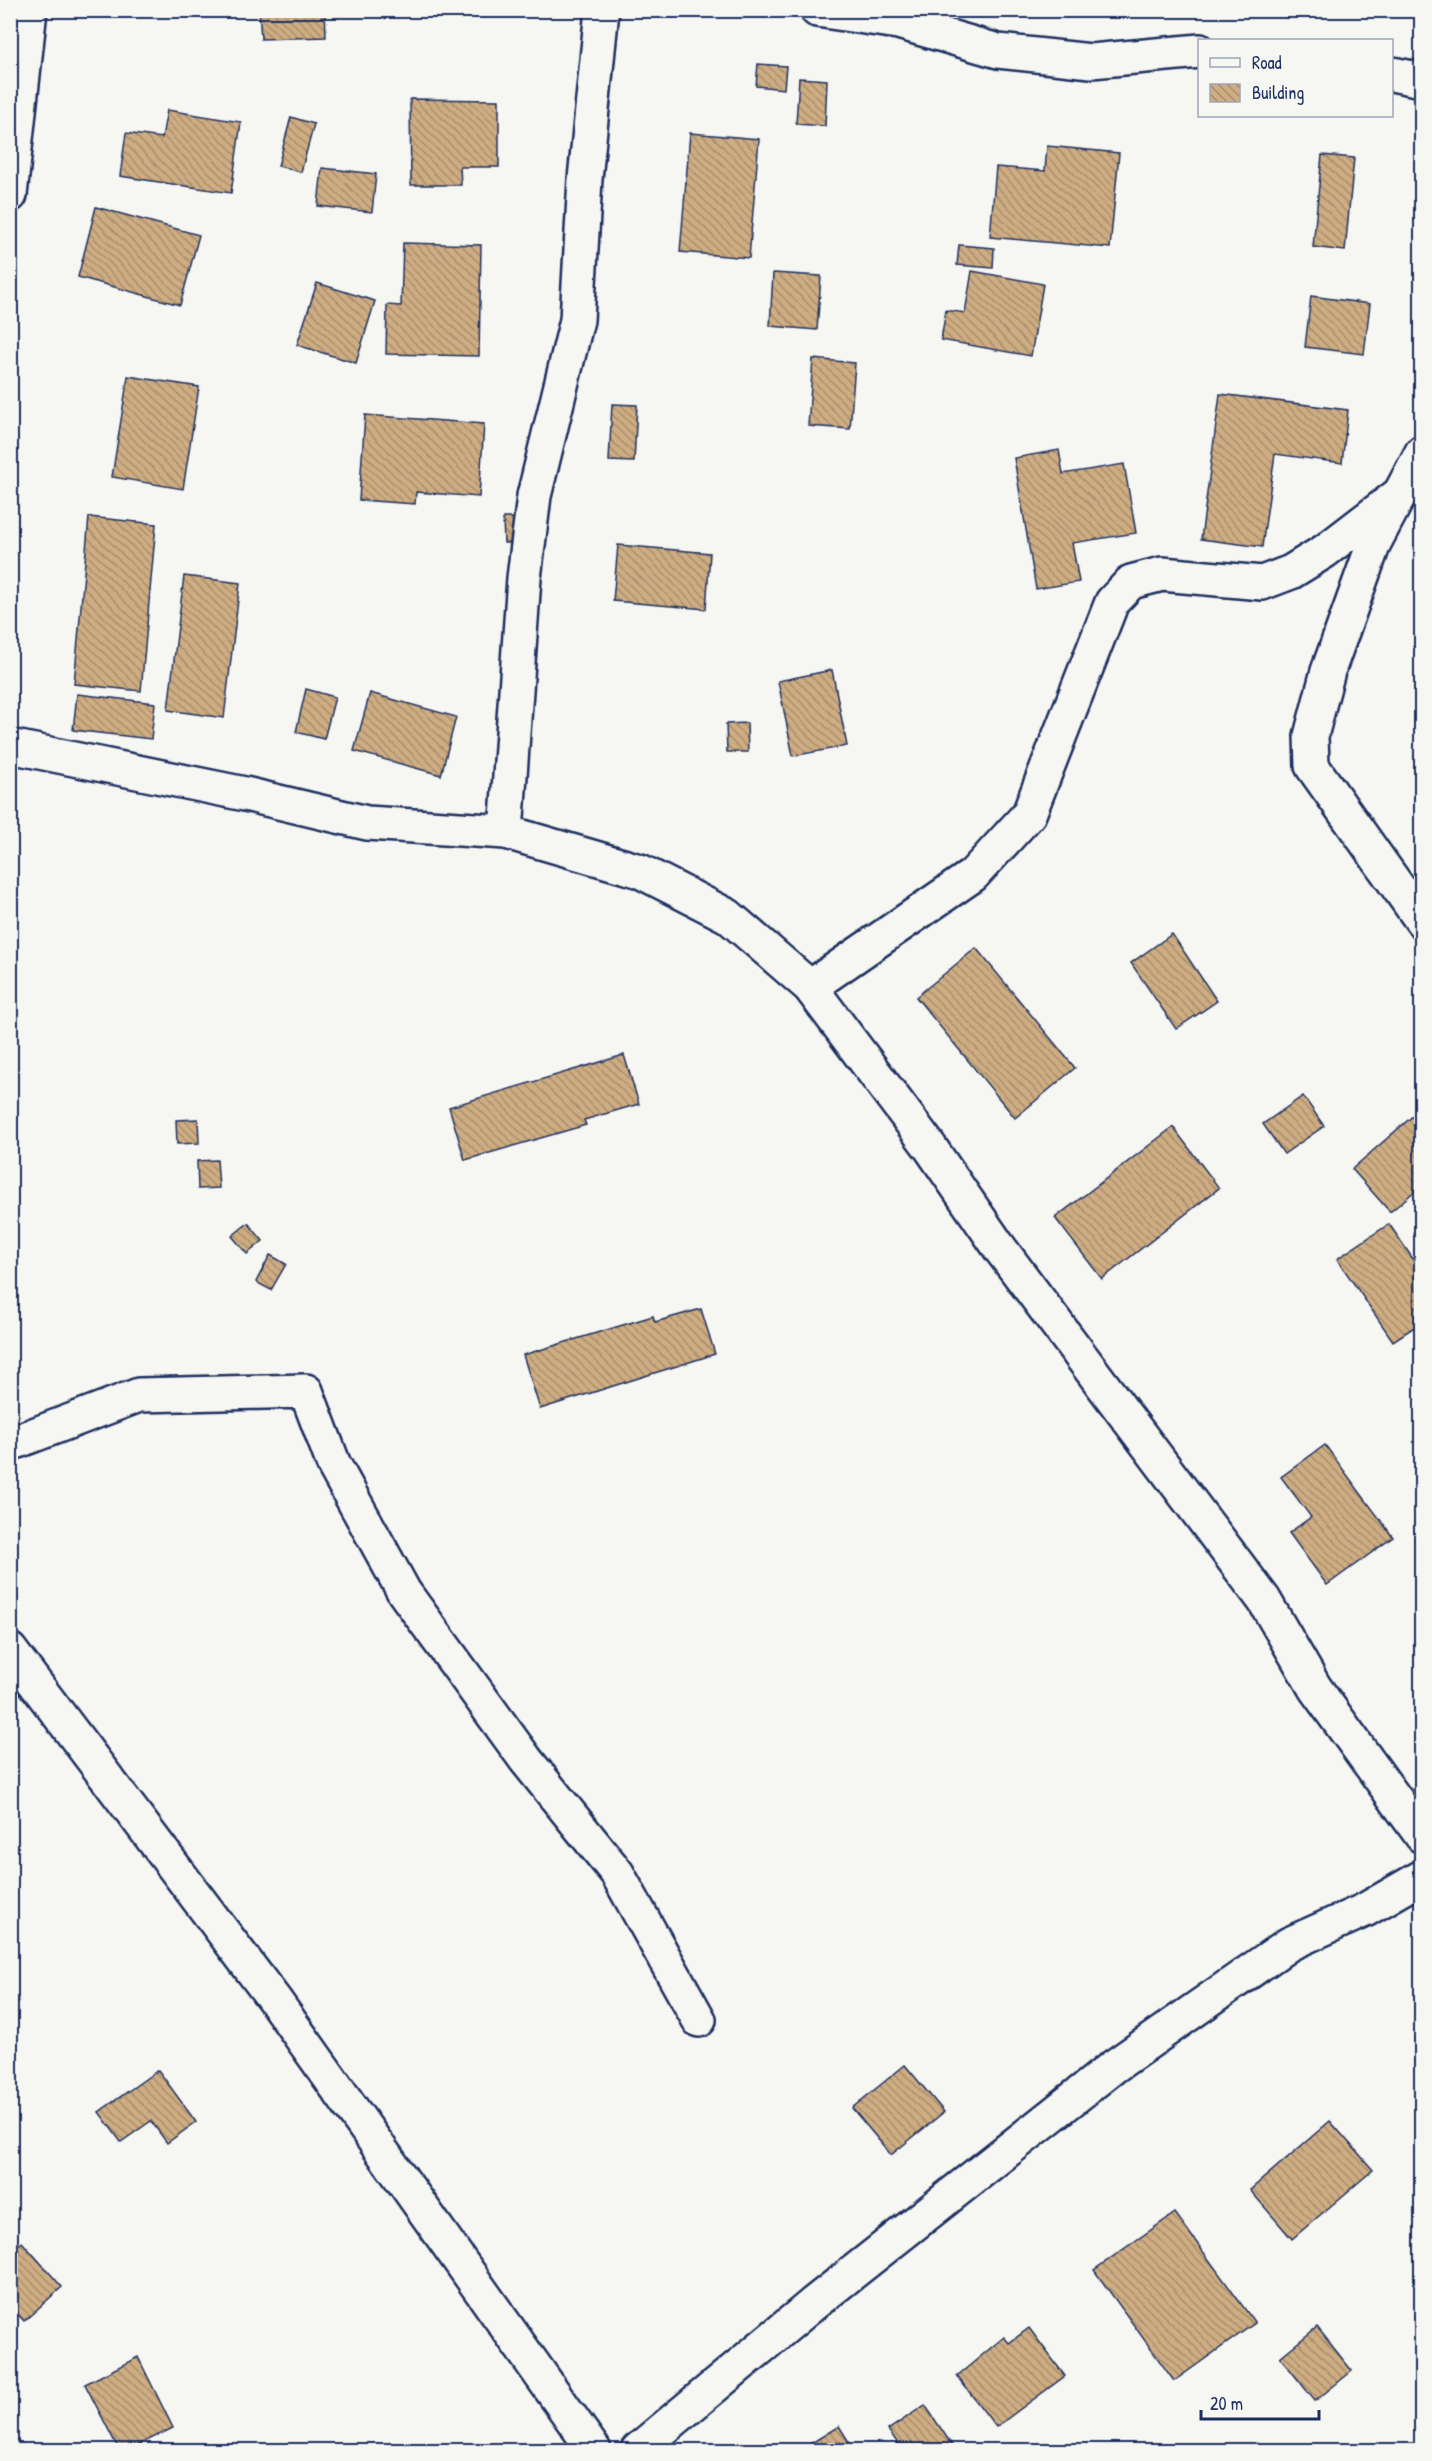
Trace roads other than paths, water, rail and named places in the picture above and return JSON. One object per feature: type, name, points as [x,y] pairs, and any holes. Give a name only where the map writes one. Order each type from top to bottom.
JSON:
[{"type":"street","points":[[10,195],[30,10]]},
{"type":"street","points":[[506,832],[524,578],[534,496],[577,320],[585,179],[602,10]]},
{"type":"street","points":[[817,10],[898,22],[998,51],[1033,55],[1091,61],[1198,51]]},
{"type":"street","points":[[1393,74],[1422,80]]},
{"type":"street","points":[[1422,452],[1370,553],[1328,671],[1311,736],[1312,766],[1422,921]]},
{"type":"street","points":[[810,987],[973,875],[1029,814],[1112,602],[1131,582],[1162,574],[1262,583],[1291,573],[1325,551],[1398,495]]},
{"type":"street","points":[[10,746],[367,823],[506,832],[640,871],[729,916],[810,987],[930,1147],[999,1247],[1264,1600],[1315,1688],[1422,1836]]},
{"type":"street","points":[[10,1444],[139,1395],[306,1390],[334,1465],[404,1592],[526,1760],[617,1873],[699,2020]]},
{"type":"street","points":[[10,1650],[283,2012],[594,2451]]},
{"type":"street","points":[[639,2451],[813,2304],[1113,2067],[1289,1944],[1365,1910],[1404,1890],[1422,1877]]}]
